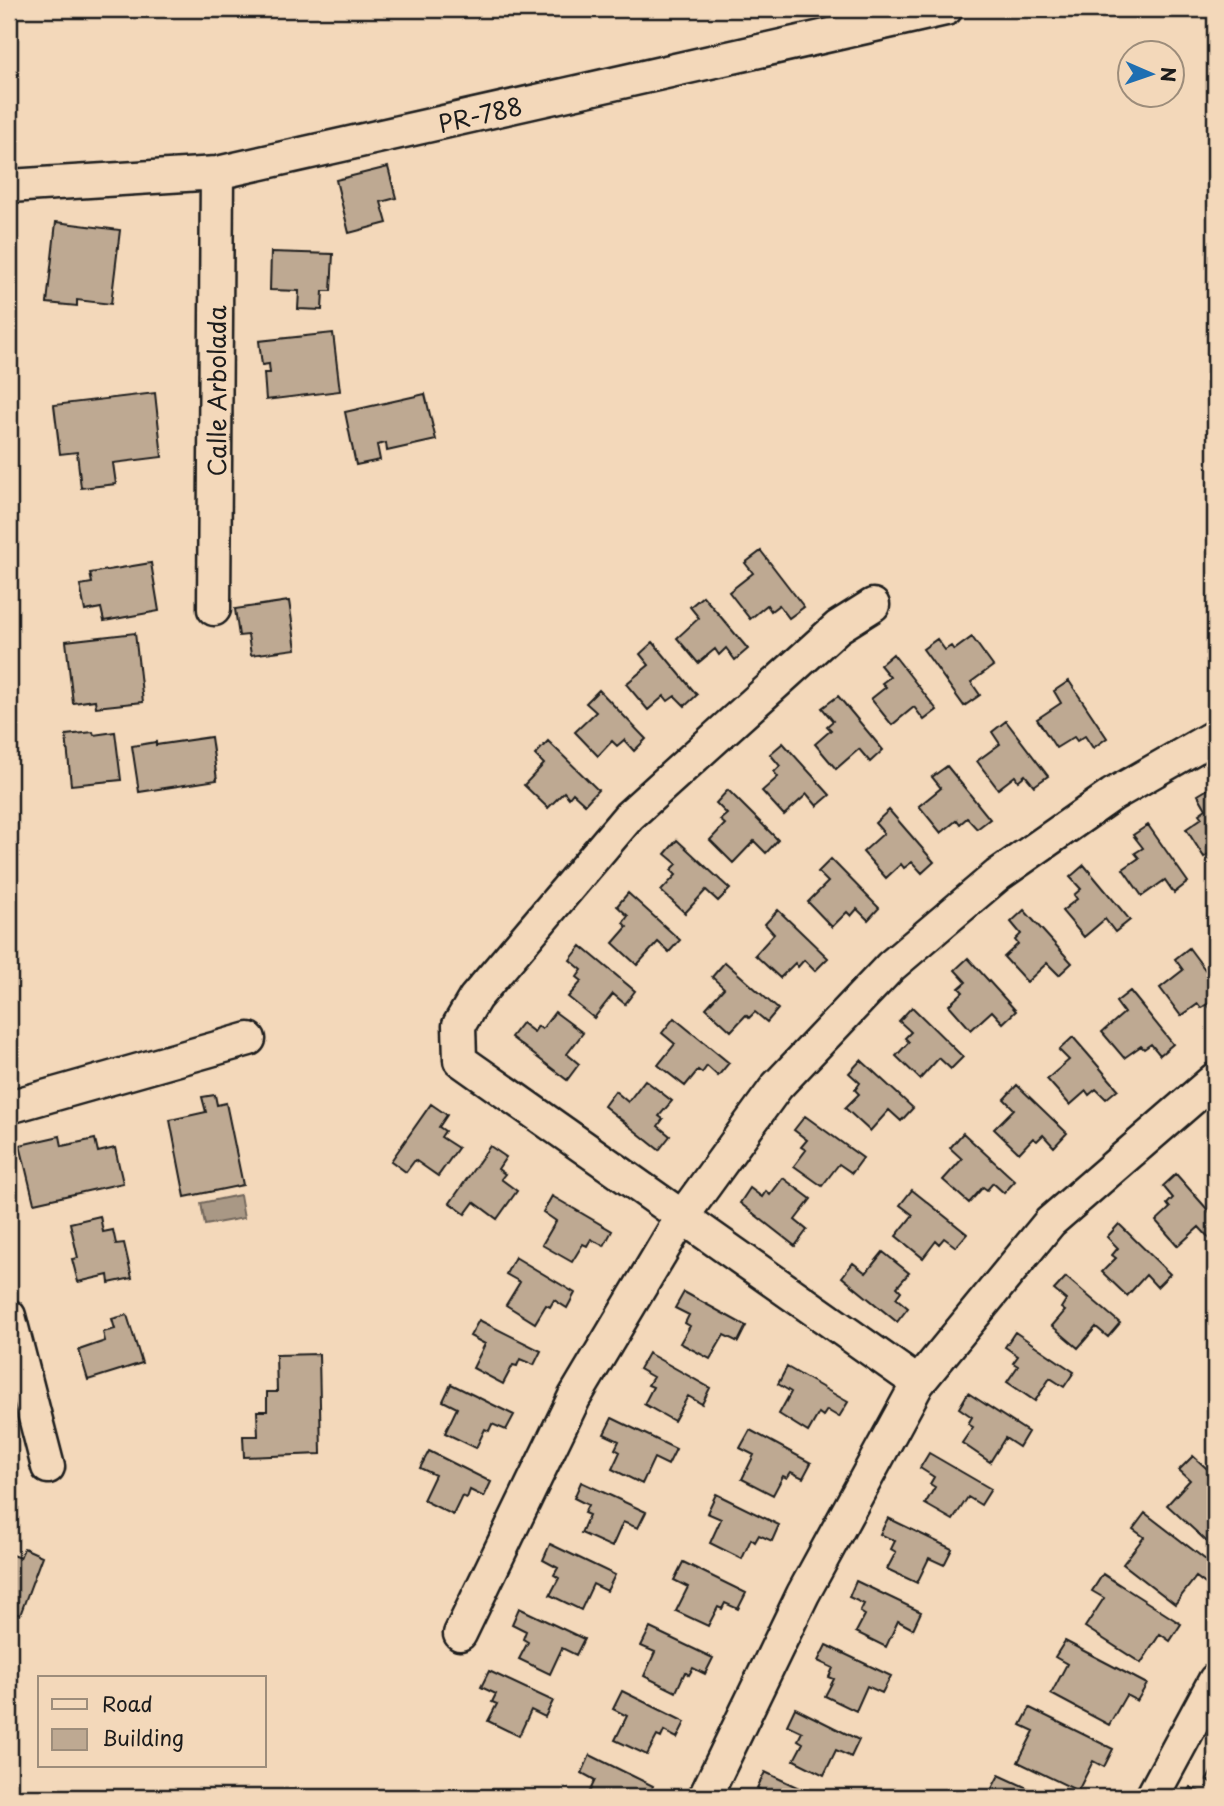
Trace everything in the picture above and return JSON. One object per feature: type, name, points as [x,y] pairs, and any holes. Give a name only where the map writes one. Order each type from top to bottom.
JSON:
[{"type":"street","name":"PR-788","points":[[9,186],[217,173],[946,9]]},
{"type":"street","name":"Calle Arbolada","points":[[214,609],[217,173]]},
{"type":"street","points":[[873,605],[838,627],[629,816],[475,998],[459,1025],[460,1060],[918,1383]]},
{"type":"street","points":[[460,1634],[573,1398],[682,1217],[776,1086],[891,966],[998,875],[1112,795],[1215,736]]},
{"type":"street","points":[[9,1107],[249,1039]]},
{"type":"street","points":[[705,1797],[803,1594],[918,1383],[1051,1222],[1215,1079]]},
{"type":"street","points":[[9,1316],[48,1466]]},
{"type":"street","points":[[1152,1797],[1215,1680]]},
{"type":"shaded area","points":[[240,1195],[244,1218],[205,1225],[201,1203]]},
{"type":"building","points":[[388,167],[396,198],[381,202],[387,223],[349,233],[336,180]]},
{"type":"building","points":[[56,222],[120,230],[111,304],[77,300],[77,306],[47,303]]},
{"type":"building","points":[[271,252],[333,254],[331,291],[323,291],[322,310],[298,309],[299,291],[270,290]]},
{"type":"building","points":[[9,283],[15,284],[13,303],[9,302]]},
{"type":"building","points":[[333,333],[340,391],[266,400],[264,373],[270,373],[269,364],[262,365],[259,341]]},
{"type":"building","points":[[155,393],[162,457],[113,463],[116,484],[81,488],[77,452],[60,454],[54,405]]},
{"type":"building","points":[[425,394],[436,440],[387,451],[386,443],[377,445],[380,460],[356,465],[345,412]]},
{"type":"building","points":[[761,551],[804,607],[789,618],[779,605],[771,611],[767,605],[750,619],[729,592],[753,573],[745,563]]},
{"type":"building","points":[[151,563],[159,611],[104,621],[101,608],[85,611],[80,585],[92,583],[90,573]]},
{"type":"building","points":[[703,596],[748,649],[735,660],[726,648],[719,655],[715,649],[698,663],[677,638],[699,618],[690,607]]},
{"type":"building","points":[[289,601],[296,649],[251,655],[248,635],[239,636],[235,609]]},
{"type":"building","points":[[135,633],[143,702],[96,707],[95,700],[73,703],[66,641]]},
{"type":"building","points":[[972,637],[993,666],[971,682],[980,695],[964,706],[923,649],[937,639],[945,650],[951,646],[954,650]]},
{"type":"building","points":[[653,642],[697,695],[685,706],[675,696],[668,701],[664,696],[648,710],[626,684],[649,665],[640,654]]},
{"type":"building","points":[[893,654],[937,710],[924,720],[914,707],[892,725],[871,699],[886,687],[882,683],[890,677],[880,665]]},
{"type":"building","points":[[1069,681],[1107,738],[1093,748],[1085,736],[1077,741],[1074,737],[1056,748],[1037,719],[1061,703],[1054,691]]},
{"type":"building","points":[[599,690],[646,739],[634,751],[624,740],[617,746],[612,741],[598,756],[575,732],[596,712],[586,703]]},
{"type":"building","points":[[838,696],[883,750],[870,762],[859,749],[836,769],[815,744],[831,730],[827,726],[833,721],[822,708]]},
{"type":"building","points":[[1006,721],[1048,776],[1034,786],[1025,775],[1018,781],[1015,776],[998,789],[977,761],[1000,744],[992,732]]},
{"type":"building","points":[[93,732],[94,735],[115,732],[121,780],[71,785],[66,735]]},
{"type":"building","points":[[211,737],[217,780],[139,792],[132,746]]},
{"type":"building","points":[[548,741],[598,790],[585,804],[573,793],[569,798],[564,792],[548,808],[524,785],[544,764],[535,755]]},
{"type":"building","points":[[783,743],[830,795],[817,806],[807,794],[784,815],[762,791],[778,777],[774,772],[780,766],[770,754]]},
{"type":"building","points":[[947,766],[990,819],[977,829],[967,818],[960,824],[957,820],[941,833],[919,806],[941,788],[932,777]]},
{"type":"building","points":[[1213,786],[1215,850],[1204,857],[1186,829],[1202,818],[1199,814],[1206,809],[1198,795]]},
{"type":"building","points":[[728,790],[778,840],[766,853],[754,841],[733,863],[710,840],[725,824],[720,820],[727,814],[716,803]]},
{"type":"building","points":[[889,810],[934,862],[922,873],[912,862],[904,868],[901,864],[886,878],[863,852],[884,833],[875,823]]},
{"type":"building","points":[[1148,825],[1188,882],[1174,893],[1165,880],[1142,896],[1123,869],[1139,858],[1135,853],[1143,848],[1133,835]]},
{"type":"building","points":[[677,840],[730,889],[718,901],[706,890],[685,913],[661,891],[676,875],[671,870],[677,864],[665,854]]},
{"type":"building","points":[[831,859],[879,908],[868,920],[857,909],[851,916],[847,912],[832,927],[808,902],[828,882],[818,872]]},
{"type":"building","points":[[1084,865],[1130,920],[1115,932],[1105,919],[1084,937],[1062,911],[1077,899],[1074,895],[1081,889],[1070,877]]},
{"type":"building","points":[[628,893],[680,940],[669,952],[658,942],[637,965],[613,943],[627,927],[623,923],[628,916],[617,906]]},
{"type":"building","points":[[778,910],[828,958],[815,971],[804,960],[798,967],[795,963],[780,978],[755,955],[774,934],[765,924]]},
{"type":"building","points":[[1024,910],[1072,963],[1059,975],[1047,963],[1027,982],[1004,957],[1018,944],[1015,940],[1021,934],[1011,922]]},
{"type":"building","points":[[581,946],[635,991],[625,1004],[613,994],[594,1018],[568,997],[582,981],[577,977],[582,970],[570,960]]},
{"type":"building","points":[[1189,948],[1215,983],[1215,1015],[1207,1004],[1201,1008],[1198,1004],[1181,1016],[1160,988],[1183,970],[1175,959]]},
{"type":"building","points":[[968,958],[1016,1011],[1003,1023],[992,1011],[971,1030],[949,1005],[963,992],[959,988],[966,982],[955,970]]},
{"type":"building","points":[[725,962],[778,1009],[767,1022],[755,1012],[749,1018],[746,1015],[731,1031],[706,1008],[724,988],[712,977]]},
{"type":"building","points":[[1130,991],[1173,1044],[1160,1055],[1151,1044],[1144,1049],[1141,1046],[1124,1058],[1102,1032],[1124,1013],[1116,1002]]},
{"type":"building","points":[[912,1007],[963,1057],[951,1069],[939,1058],[920,1079],[896,1056],[909,1042],[905,1038],[911,1032],[899,1021]]},
{"type":"building","points":[[555,1012],[583,1033],[567,1054],[579,1064],[567,1080],[511,1037],[522,1023],[534,1032],[538,1026],[542,1029]]},
{"type":"building","points":[[674,1018],[729,1063],[718,1076],[707,1066],[702,1073],[698,1070],[685,1086],[658,1065],[675,1044],[662,1033]]},
{"type":"building","points":[[1073,1037],[1118,1089],[1106,1099],[1096,1089],[1089,1095],[1086,1091],[1070,1105],[1047,1079],[1069,1060],[1059,1050]]},
{"type":"building","points":[[861,1060],[913,1108],[901,1121],[889,1110],[870,1131],[845,1108],[859,1094],[855,1090],[860,1083],[849,1073]]},
{"type":"building","points":[[645,1080],[672,1101],[659,1116],[663,1119],[658,1126],[670,1136],[659,1150],[604,1106],[615,1091],[628,1102]]},
{"type":"building","points":[[1017,1085],[1067,1133],[1054,1147],[1043,1135],[1037,1141],[1033,1138],[1019,1153],[994,1129],[1014,1109],[1004,1099]]},
{"type":"building","points":[[215,1095],[217,1105],[226,1103],[243,1185],[185,1197],[170,1120],[206,1112],[202,1097]]},
{"type":"building","points":[[431,1104],[447,1115],[439,1127],[445,1131],[441,1137],[458,1148],[438,1176],[415,1160],[406,1172],[391,1161]]},
{"type":"building","points":[[805,1116],[863,1158],[852,1173],[839,1164],[822,1186],[794,1166],[806,1150],[801,1147],[807,1140],[794,1130]]},
{"type":"building","points":[[963,1133],[1015,1181],[1004,1193],[993,1183],[987,1190],[983,1187],[969,1203],[943,1180],[962,1159],[950,1148]]},
{"type":"building","points":[[60,1136],[62,1146],[95,1139],[98,1152],[115,1148],[123,1183],[34,1203],[20,1145]]},
{"type":"building","points":[[490,1146],[506,1157],[498,1169],[505,1174],[501,1179],[517,1191],[497,1219],[474,1202],[465,1214],[450,1203]]},
{"type":"building","points":[[1176,1174],[1215,1218],[1215,1235],[1210,1239],[1199,1227],[1178,1246],[1156,1221],[1170,1208],[1167,1204],[1173,1198],[1163,1186]]},
{"type":"building","points":[[783,1178],[811,1199],[795,1220],[807,1230],[795,1246],[740,1203],[750,1188],[762,1197],[766,1191],[770,1195]]},
{"type":"building","points":[[912,1190],[967,1234],[956,1247],[944,1238],[939,1244],[936,1241],[923,1258],[896,1236],[913,1215],[900,1205]]},
{"type":"building","points":[[552,1196],[612,1231],[604,1246],[591,1239],[587,1246],[583,1244],[572,1262],[542,1245],[556,1221],[543,1212]]},
{"type":"building","points":[[100,1216],[103,1232],[113,1230],[116,1244],[124,1243],[132,1278],[109,1283],[108,1275],[78,1282],[72,1259],[78,1258],[70,1223]]},
{"type":"building","points":[[1119,1224],[1170,1274],[1157,1287],[1146,1275],[1127,1296],[1102,1272],[1116,1258],[1112,1255],[1118,1248],[1107,1237]]},
{"type":"building","points":[[883,1252],[909,1273],[897,1287],[901,1291],[896,1298],[908,1308],[897,1322],[842,1277],[853,1263],[866,1273]]},
{"type":"building","points":[[515,1257],[575,1293],[567,1308],[554,1300],[550,1307],[546,1305],[535,1323],[506,1305],[520,1282],[506,1274]]},
{"type":"building","points":[[1066,1277],[1120,1323],[1108,1337],[1096,1327],[1078,1348],[1052,1326],[1065,1311],[1061,1308],[1066,1300],[1054,1290]]},
{"type":"building","points":[[684,1292],[746,1326],[738,1342],[724,1335],[710,1359],[680,1343],[690,1326],[685,1323],[689,1315],[675,1308]]},
{"type":"building","points":[[127,1315],[142,1363],[88,1380],[79,1350],[105,1341],[103,1332],[115,1329],[112,1319]]},
{"type":"building","points":[[479,1320],[541,1351],[534,1365],[520,1359],[517,1366],[513,1365],[503,1384],[473,1368],[485,1344],[470,1336]]},
{"type":"building","points":[[1015,1332],[1074,1372],[1064,1387],[1050,1378],[1035,1401],[1007,1382],[1018,1366],[1013,1363],[1018,1356],[1005,1347]]},
{"type":"building","points":[[648,1353],[710,1388],[702,1404],[688,1396],[674,1421],[644,1404],[653,1387],[648,1385],[653,1377],[639,1369]]},
{"type":"building","points":[[319,1354],[321,1454],[244,1457],[243,1436],[258,1436],[257,1411],[267,1411],[267,1392],[277,1392],[276,1355]]},
{"type":"building","points":[[787,1367],[848,1402],[839,1417],[827,1410],[823,1416],[819,1413],[808,1432],[779,1414],[791,1392],[778,1384]]},
{"type":"building","points":[[451,1384],[514,1415],[506,1430],[492,1424],[489,1431],[485,1429],[476,1448],[445,1433],[457,1408],[443,1401]]},
{"type":"building","points":[[968,1393],[1028,1432],[1019,1447],[1005,1438],[990,1462],[962,1443],[973,1427],[968,1424],[972,1417],[959,1408]]},
{"type":"building","points":[[612,1418],[676,1449],[668,1465],[654,1458],[642,1484],[612,1469],[620,1452],[615,1449],[619,1441],[604,1434]]},
{"type":"building","points":[[750,1430],[811,1463],[803,1478],[791,1472],[787,1478],[783,1476],[773,1495],[742,1479],[754,1455],[740,1448]]},
{"type":"building","points":[[429,1451],[491,1482],[484,1497],[470,1490],[467,1498],[462,1496],[453,1515],[423,1500],[435,1475],[420,1468]]},
{"type":"building","points":[[929,1453],[991,1489],[981,1505],[968,1497],[953,1520],[925,1504],[935,1487],[930,1484],[934,1477],[920,1468]]},
{"type":"building","points":[[1193,1456],[1215,1476],[1215,1549],[1167,1505],[1190,1480],[1179,1470]]},
{"type":"building","points":[[581,1482],[646,1512],[638,1528],[623,1522],[612,1547],[581,1533],[589,1515],[584,1513],[588,1505],[574,1498]]},
{"type":"building","points":[[716,1494],[779,1525],[772,1541],[759,1535],[755,1542],[751,1539],[742,1559],[710,1543],[721,1519],[707,1513]]},
{"type":"building","points":[[1145,1513],[1215,1567],[1215,1574],[1207,1585],[1196,1577],[1175,1604],[1123,1564],[1144,1537],[1133,1529]]},
{"type":"building","points":[[888,1518],[952,1549],[944,1565],[929,1558],[917,1583],[887,1569],[896,1552],[891,1549],[895,1541],[880,1534]]},
{"type":"building","points":[[550,1544],[615,1575],[607,1591],[593,1584],[581,1610],[550,1595],[559,1578],[554,1575],[558,1568],[543,1560]]},
{"type":"building","points":[[24,1548],[42,1556],[20,1615],[9,1611],[9,1554],[20,1558]]},
{"type":"building","points":[[683,1562],[746,1593],[738,1609],[725,1603],[722,1609],[718,1607],[708,1626],[676,1611],[688,1587],[674,1580]]},
{"type":"building","points":[[1103,1574],[1181,1624],[1170,1641],[1160,1634],[1141,1663],[1085,1627],[1104,1598],[1092,1591]]},
{"type":"building","points":[[856,1581],[921,1612],[913,1629],[898,1621],[886,1647],[856,1632],[865,1615],[860,1612],[864,1604],[849,1597]]},
{"type":"building","points":[[519,1608],[584,1639],[576,1655],[562,1648],[550,1674],[519,1659],[528,1642],[523,1639],[526,1631],[512,1624]]},
{"type":"building","points":[[650,1628],[713,1658],[705,1674],[693,1668],[689,1675],[685,1672],[676,1692],[644,1676],[655,1652],[641,1646]]},
{"type":"building","points":[[1065,1641],[1147,1684],[1137,1701],[1126,1695],[1109,1725],[1051,1694],[1067,1664],[1055,1657]]},
{"type":"building","points":[[826,1645],[891,1676],[882,1693],[867,1686],[856,1711],[825,1696],[834,1679],[829,1677],[833,1668],[818,1661]]},
{"type":"building","points":[[489,1671],[553,1701],[545,1717],[531,1710],[519,1736],[488,1721],[497,1704],[492,1702],[496,1694],[481,1687]]},
{"type":"building","points":[[622,1691],[685,1722],[677,1738],[664,1731],[661,1738],[657,1736],[647,1755],[615,1740],[627,1716],[613,1709]]},
{"type":"building","points":[[795,1708],[859,1740],[851,1757],[836,1750],[824,1775],[794,1760],[803,1743],[798,1740],[802,1732],[787,1725]]},
{"type":"building","points":[[1030,1708],[1113,1749],[1104,1767],[1093,1761],[1078,1791],[1018,1762],[1034,1731],[1021,1725]]},
{"type":"building","points":[[590,1755],[653,1786],[648,1797],[587,1797],[595,1780],[582,1773]]},
{"type":"building","points":[[1215,1765],[1215,1785],[1207,1780]]},
{"type":"building","points":[[765,1772],[818,1797],[771,1797],[772,1795],[757,1788]]},
{"type":"building","points":[[999,1775],[1047,1797],[1001,1797],[990,1792]]},
{"type":"building","points":[[1190,1787],[1209,1797],[1185,1797]]}]
